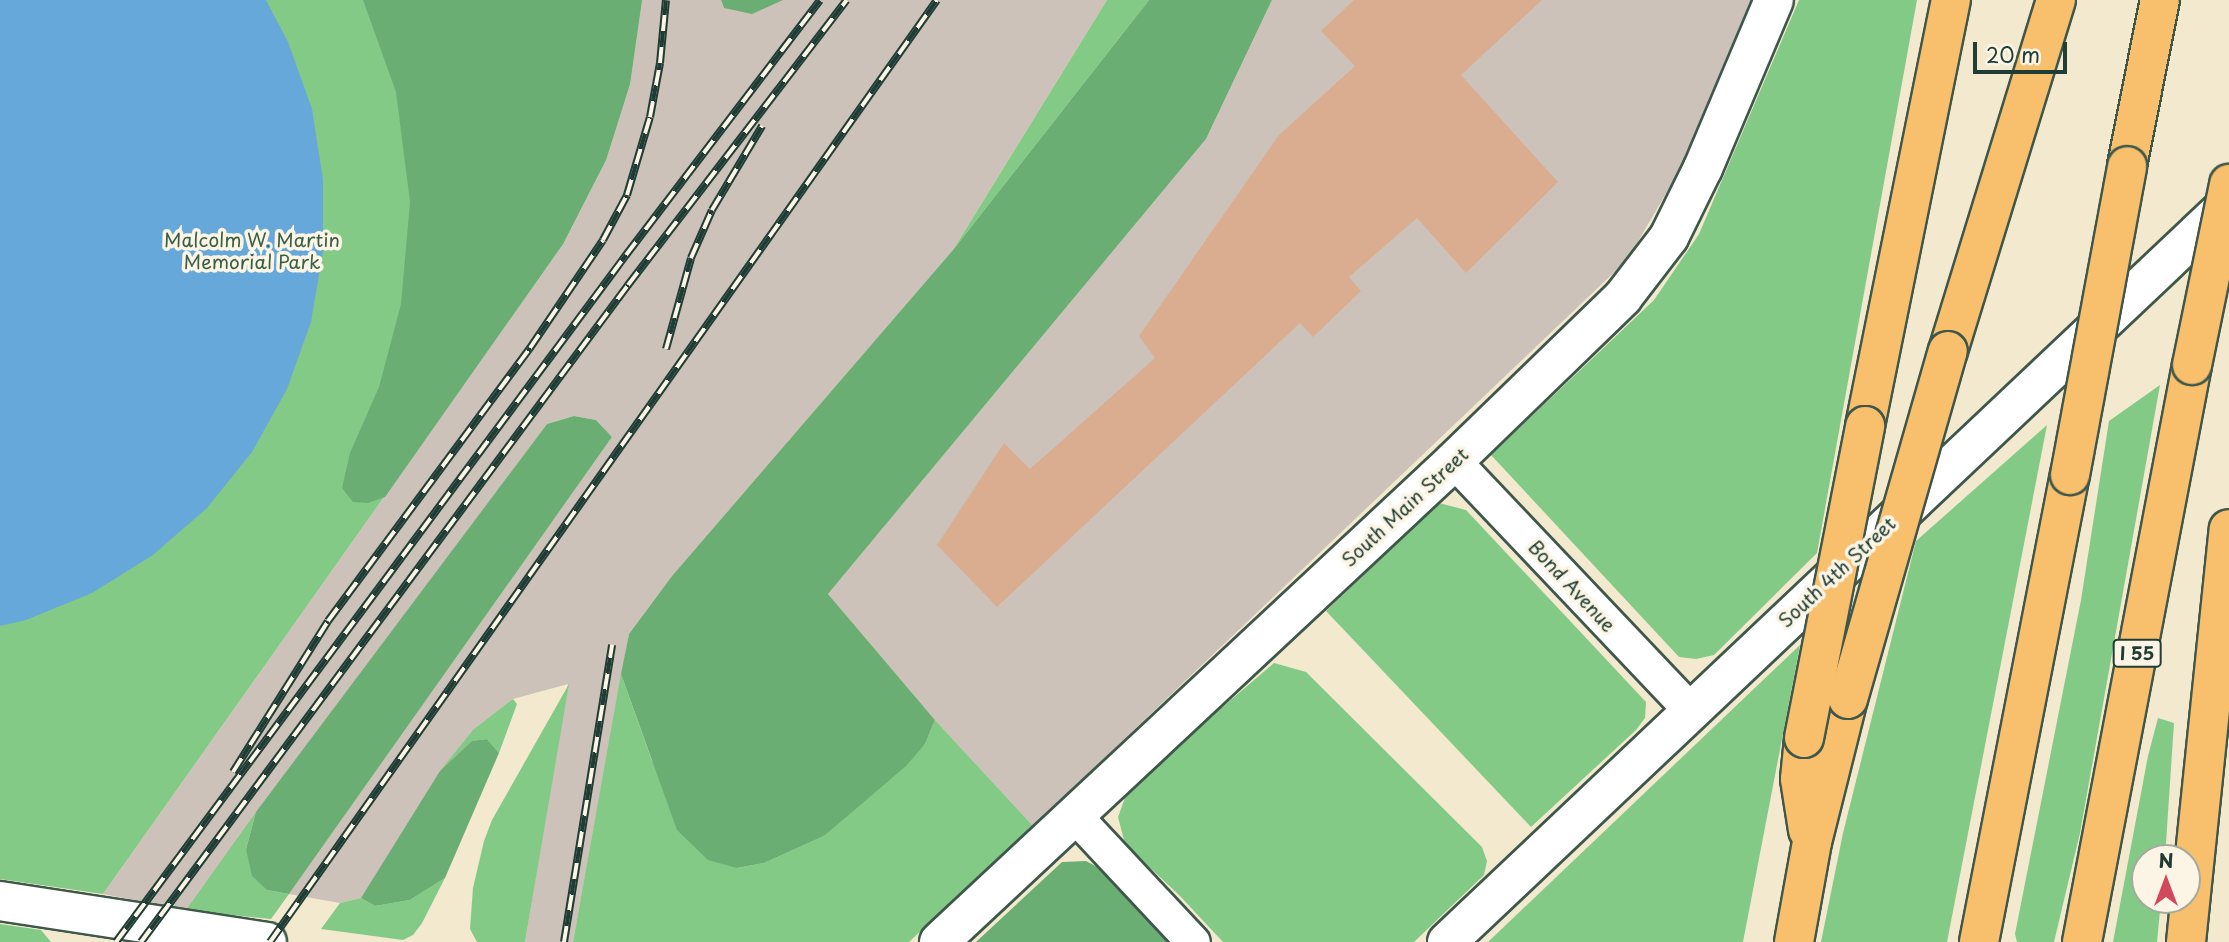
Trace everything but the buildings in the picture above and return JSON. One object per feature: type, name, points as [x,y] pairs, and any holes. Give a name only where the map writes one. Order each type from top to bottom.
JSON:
[{"type":"highway","points":[[1812,842],[1803,814],[1800,779],[1804,738],[1951,0]]},
{"type":"highway","points":[[1794,942],[1812,842],[1848,699],[1948,351],[2056,0]]},
{"type":"highway","points":[[1979,942],[2160,0]]},
{"type":"highway","name":"I 55","points":[[2082,942],[2229,184]]},
{"type":"highway","points":[[2186,942],[2229,529]]},
{"type":"street","name":"South Main Street","points":[[939,942],[1076,817],[1454,461],[1623,297],[1669,237],[1703,168],[1774,0]]},
{"type":"street","name":"South 4th Street","points":[[1447,942],[2229,203]]},
{"type":"street","name":"Bond Avenue","points":[[1454,461],[1690,710]]},
{"type":"street","points":[[1076,817],[1193,942]]},
{"type":"street","points":[[0,901],[267,942]]},
{"type":"shaded area","points":[[642,0],[721,0],[724,8],[783,0],[1107,0],[953,250],[672,576],[629,634],[573,942],[525,942],[568,684],[513,699],[361,898],[340,903],[289,894],[612,437],[596,420],[574,416],[547,424],[186,910],[103,894],[563,244],[606,160],[630,84]]},
{"type":"shaded area","points":[[1272,0],[1753,0],[1681,168],[1627,260],[1033,826],[935,720],[828,594],[1206,139]]},
{"type":"green space","name":"Malcolm W. Martin Memorial Park","points":[[0,0],[642,0],[630,84],[606,160],[563,244],[103,894],[0,879]]},
{"type":"green space","points":[[363,0],[642,0],[630,84],[606,160],[563,244],[385,497],[368,503],[353,502],[342,488],[350,453],[379,387],[401,304],[410,202],[396,92]]},
{"type":"green space","points":[[721,0],[783,0],[752,14],[724,8]]},
{"type":"green space","points":[[1107,0],[1149,0],[953,250]]},
{"type":"green space","points":[[1149,0],[1272,0],[1206,139],[828,594],[935,720],[925,744],[906,766],[824,836],[764,863],[737,868],[708,860],[677,830],[621,674],[629,634],[672,576],[953,250]]},
{"type":"green space","points":[[1799,0],[1917,0],[1817,553],[1714,655],[1696,659],[1679,657],[1491,455],[1654,300],[1699,234]]},
{"type":"green space","points":[[2160,385],[2080,833],[2054,942],[2017,942],[2015,934],[2081,600],[2109,421]]},
{"type":"green space","points":[[574,416],[596,420],[612,437],[289,894],[267,890],[252,876],[246,849],[256,812],[547,424]]},
{"type":"green space","points":[[2047,425],[1947,942],[1821,942],[1843,833],[1916,541]]},
{"type":"green space","points":[[1439,503],[1466,510],[1646,702],[1645,718],[1636,730],[1531,827],[1326,611]]},
{"type":"green space","points":[[1800,645],[1743,942],[1488,942]]},
{"type":"green space","points":[[1274,663],[1306,672],[1482,847],[1487,861],[1484,875],[1414,942],[1223,942],[1180,896],[1125,844],[1118,817],[1129,787]]},
{"type":"green space","points":[[621,674],[652,761],[737,868],[764,863],[824,836],[925,744],[935,720],[1033,826],[909,942],[573,942]]},
{"type":"green space","points":[[569,684],[525,942],[477,942],[470,929],[473,888],[484,841],[492,820]]},
{"type":"green space","points":[[513,699],[517,704],[499,753],[487,739],[472,741],[440,771],[473,730]]},
{"type":"green space","points":[[2158,718],[2174,723],[2166,844],[2131,844]]},
{"type":"green space","points":[[487,739],[499,753],[445,878],[410,900],[375,906],[361,898],[440,771],[472,741]]},
{"type":"green space","points":[[256,812],[246,849],[267,890],[289,894],[271,919],[186,910]]},
{"type":"green space","points":[[2131,846],[2131,914],[2160,914],[2157,942],[2113,942]]},
{"type":"green space","points":[[1086,861],[1103,870],[1168,942],[976,942],[1062,862]]},
{"type":"green space","points":[[445,878],[422,923],[413,935],[403,940],[321,929],[340,903],[361,898],[375,906],[410,900]]},
{"type":"green space","points":[[0,924],[41,930],[51,942],[0,942]]},
{"type":"water","points":[[0,0],[266,0],[288,42],[312,109],[323,180],[323,251],[311,322],[287,389],[252,452],[207,508],[153,555],[92,593],[26,620],[0,626]]},
{"type":"railway","points":[[233,772],[328,621],[530,348],[603,240],[627,195],[650,117],[660,63],[666,0]]},
{"type":"railway","points":[[116,942],[626,255],[820,0]]},
{"type":"railway","points":[[141,942],[628,285],[847,0]]},
{"type":"railway","points":[[270,942],[937,0]]},
{"type":"railway","points":[[666,349],[691,258],[712,210],[762,126]]},
{"type":"railway","points":[[564,942],[612,645]]}]
